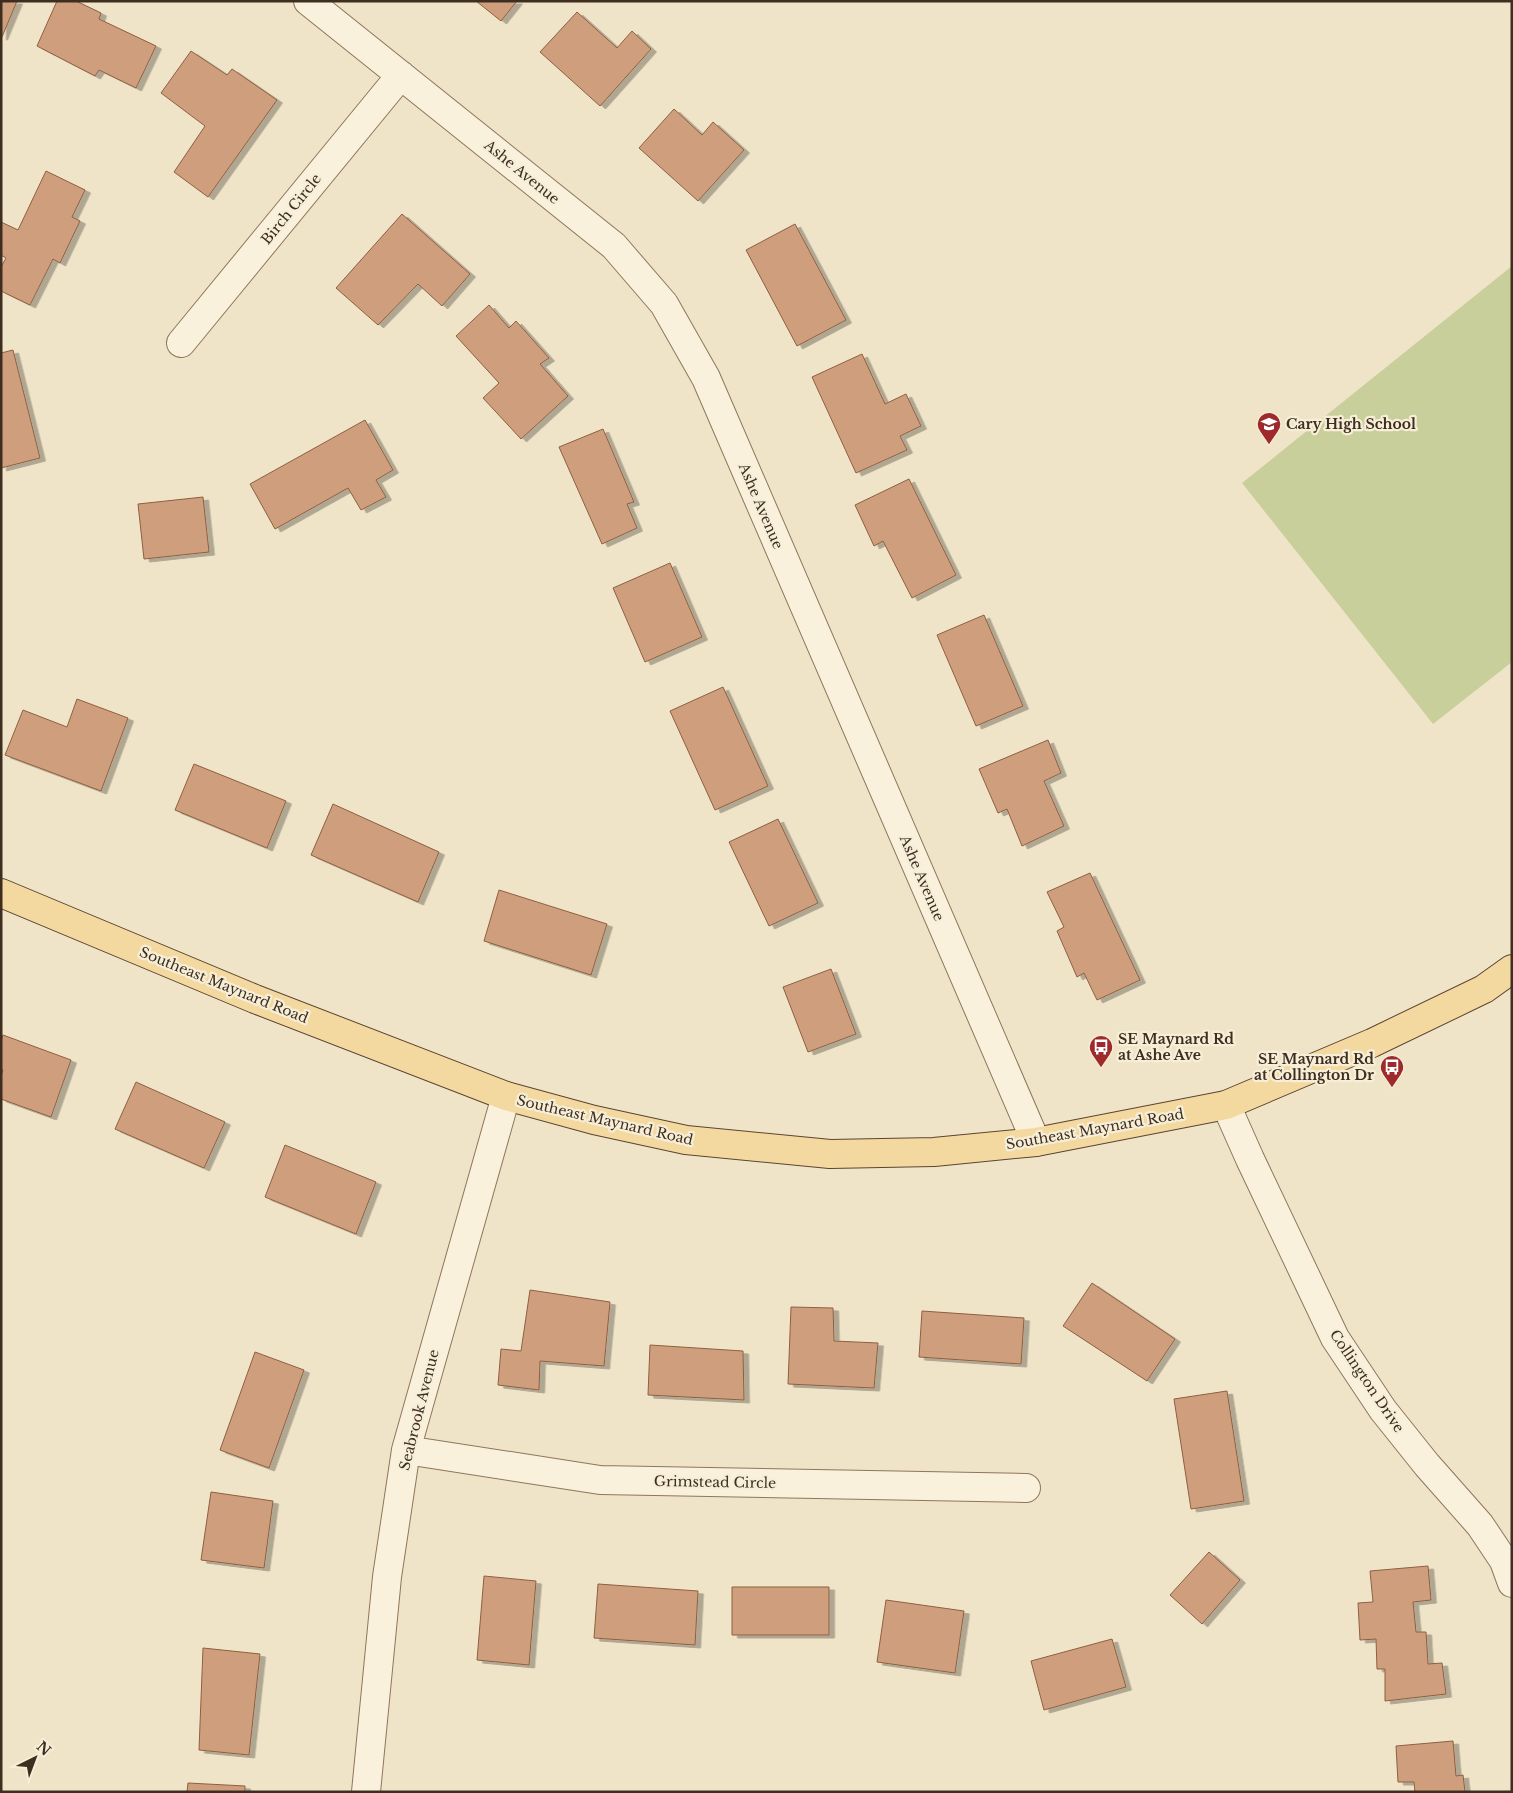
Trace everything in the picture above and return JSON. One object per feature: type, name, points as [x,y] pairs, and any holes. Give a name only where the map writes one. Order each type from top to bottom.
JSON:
[{"type":"main road","name":"Southeast Maynard Road","points":[[1,893],[255,999],[506,1096],[594,1120],[686,1140],[830,1154],[934,1152],[1036,1142],[1226,1105],[1372,1044],[1484,989],[1512,968]]},
{"type":"street","name":"Ashe Avenue","points":[[308,1],[614,246],[664,304],[706,378],[1036,1142]]},
{"type":"street","name":"Birch Circle","points":[[182,343],[401,75]]},
{"type":"street","name":"Seabrook Avenue","points":[[366,1792],[387,1577],[406,1450],[506,1096]]},
{"type":"street","name":"Collington Drive","points":[[1226,1105],[1335,1338],[1383,1410],[1480,1526],[1504,1560],[1512,1583]]},
{"type":"street","name":"Grimstead Circle","points":[[406,1450],[600,1480],[1026,1488]]},
{"type":"green space","points":[[1512,266],[1512,662],[1433,724],[1242,483]]},
{"type":"building","points":[[1,1],[17,1],[2,37],[1,37]]},
{"type":"building","points":[[57,1],[76,1],[101,13],[99,19],[156,46],[136,88],[99,70],[95,76],[37,46]]},
{"type":"building","points":[[476,1],[517,1],[501,21]]},
{"type":"building","points":[[577,12],[617,48],[632,31],[651,49],[600,106],[540,52]]},
{"type":"building","points":[[191,51],[227,75],[232,69],[277,100],[208,197],[174,172],[205,126],[161,93]]},
{"type":"building","points":[[674,109],[702,135],[713,122],[744,150],[698,201],[639,148]]},
{"type":"building","points":[[46,171],[85,190],[72,217],[80,221],[60,263],[53,259],[30,305],[1,291],[1,267],[6,258],[1,255],[1,222],[18,230]]},
{"type":"building","points":[[402,214],[470,274],[442,306],[418,284],[378,325],[336,288]]},
{"type":"building","points":[[795,224],[846,320],[797,346],[746,250]]},
{"type":"building","points":[[489,305],[509,328],[516,321],[549,358],[540,364],[568,396],[521,439],[483,398],[499,383],[456,336]]},
{"type":"building","points":[[13,350],[40,458],[1,468],[1,353]]},
{"type":"building","points":[[862,354],[885,404],[906,394],[921,426],[900,436],[907,450],[856,473],[812,377]]},
{"type":"building","points":[[365,420],[393,470],[376,480],[386,497],[361,510],[348,488],[275,529],[250,484]]},
{"type":"building","points":[[603,429],[634,502],[627,504],[637,528],[602,544],[559,447]]},
{"type":"building","points":[[909,479],[956,575],[912,598],[883,541],[874,546],[855,505]]},
{"type":"building","points":[[203,497],[209,552],[144,559],[138,504]]},
{"type":"building","points":[[670,563],[702,637],[645,662],[613,588]]},
{"type":"building","points":[[984,615],[1023,706],[976,726],[937,635]]},
{"type":"building","points":[[723,687],[768,786],[715,810],[670,711]]},
{"type":"building","points":[[77,699],[128,718],[101,791],[5,755],[23,710],[67,727]]},
{"type":"building","points":[[1048,740],[1061,773],[1044,781],[1064,826],[1022,846],[1007,809],[998,813],[979,769]]},
{"type":"building","points":[[194,764],[286,801],[267,848],[175,810]]},
{"type":"building","points":[[333,804],[439,852],[418,902],[311,855]]},
{"type":"building","points":[[778,819],[818,903],[769,926],[729,842]]},
{"type":"building","points":[[1090,873],[1140,980],[1097,1000],[1084,973],[1077,977],[1057,931],[1064,927],[1047,892]]},
{"type":"building","points":[[499,890],[607,924],[591,975],[484,941]]},
{"type":"building","points":[[831,969],[856,1034],[808,1052],[783,987]]},
{"type":"building","points":[[3,1035],[71,1060],[51,1117],[1,1099],[1,1076],[3,1070],[1,1069],[1,1041]]},
{"type":"building","points":[[136,1082],[225,1122],[204,1168],[115,1129]]},
{"type":"building","points":[[285,1145],[376,1182],[356,1234],[265,1197]]},
{"type":"building","points":[[1092,1283],[1175,1339],[1147,1381],[1063,1326]]},
{"type":"building","points":[[530,1290],[610,1302],[604,1366],[540,1361],[539,1390],[498,1385],[501,1349],[521,1351]]},
{"type":"building","points":[[791,1307],[833,1308],[834,1341],[878,1343],[874,1388],[788,1384]]},
{"type":"building","points":[[922,1311],[1024,1318],[1021,1364],[919,1357]]},
{"type":"building","points":[[650,1345],[743,1351],[744,1400],[648,1395]]},
{"type":"building","points":[[255,1352],[304,1370],[269,1468],[220,1450]]},
{"type":"building","points":[[1227,1391],[1244,1501],[1191,1509],[1174,1399]]},
{"type":"building","points":[[211,1492],[273,1501],[264,1568],[201,1560]]},
{"type":"building","points":[[1209,1552],[1240,1580],[1202,1624],[1170,1595]]},
{"type":"building","points":[[1428,1566],[1431,1600],[1413,1602],[1416,1632],[1426,1632],[1428,1664],[1442,1663],[1446,1694],[1385,1701],[1385,1669],[1377,1669],[1376,1639],[1360,1640],[1358,1603],[1373,1602],[1370,1571]]},
{"type":"building","points":[[484,1576],[536,1581],[529,1665],[477,1660]]},
{"type":"building","points":[[598,1584],[698,1591],[695,1645],[594,1638]]},
{"type":"building","points":[[732,1587],[829,1587],[829,1635],[732,1635]]},
{"type":"building","points":[[886,1600],[964,1611],[955,1673],[877,1662]]},
{"type":"building","points":[[1112,1639],[1126,1687],[1044,1710],[1031,1661]]},
{"type":"building","points":[[203,1648],[260,1654],[249,1755],[199,1750]]},
{"type":"building","points":[[1453,1741],[1456,1776],[1463,1775],[1465,1792],[1415,1792],[1414,1782],[1398,1782],[1396,1746]]},
{"type":"building","points":[[188,1783],[245,1786],[245,1792],[187,1792]]},
{"type":"place","name":"Cary High School","points":[[1269,445]]},
{"type":"place","name":"SE Maynard Rd at Ashe Ave","points":[[1101,1068]]},
{"type":"place","name":"SE Maynard Rd at Collington Dr","points":[[1392,1088]]}]
